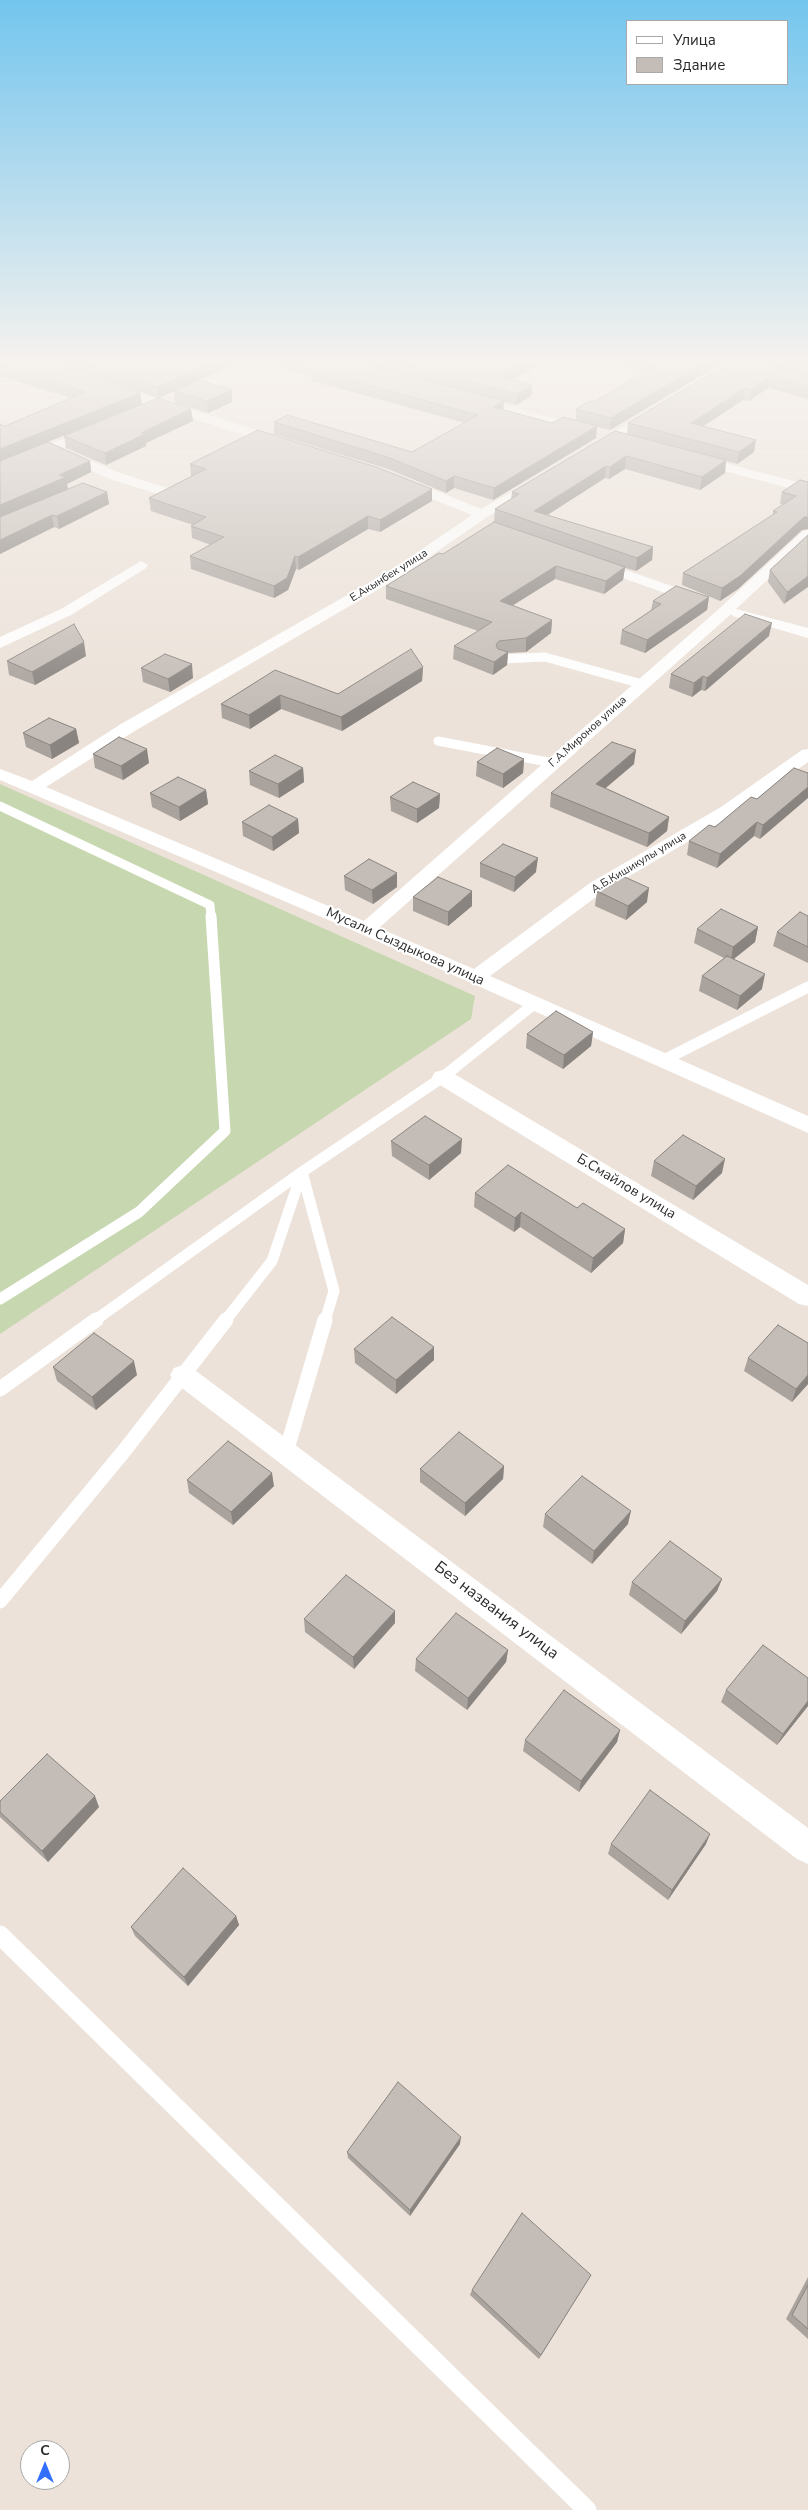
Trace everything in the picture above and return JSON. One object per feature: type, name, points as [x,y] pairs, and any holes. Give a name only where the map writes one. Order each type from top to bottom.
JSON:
[{"type":"street","points":[[97,483],[115,476]]},
{"type":"street","points":[[115,476],[172,494]]},
{"type":"street","name":"Е.Акынбек улица","points":[[33,788],[127,728],[398,572],[477,518],[546,476]]},
{"type":"street","points":[[759,476],[808,489]]},
{"type":"street","points":[[391,478],[477,518],[490,528]]},
{"type":"street","name":"Г.А.Миронов улица","points":[[366,929],[726,610],[808,534]]},
{"type":"street","points":[[577,557],[726,610],[808,633]]},
{"type":"street","points":[[0,643],[66,612],[141,565]]},
{"type":"street","name":"А.Б.Кишикулы улица","points":[[475,978],[597,887],[727,811],[808,754]]},
{"type":"street","name":"Мусали Сыздыкова улица","points":[[0,774],[366,929],[808,1125]]},
{"type":"street","name":"Б.Смайлов улица","points":[[443,1077],[808,1297]]},
{"type":"street","name":"Без названия улица","points":[[183,1375],[808,1848]]},
{"type":"lane","points":[[502,658],[545,658],[642,684]]},
{"type":"lane","points":[[438,741],[553,763]]},
{"type":"lane","points":[[0,806],[210,905],[225,1132],[139,1212],[0,1299]]},
{"type":"lane","points":[[662,1061],[808,987]]},
{"type":"lane","points":[[0,1389],[302,1172],[443,1077],[534,1004]]},
{"type":"lane","points":[[0,1601],[183,1375],[272,1261],[302,1172]]},
{"type":"lane","points":[[286,1452],[334,1291],[302,1172]]},
{"type":"lane","points":[[0,1935],[586,2510]]},
{"type":"green space","points":[[0,784],[475,996],[471,1019],[0,1334]]},
{"type":"building","points":[[0,476],[66,477],[0,505]]},
{"type":"building","points":[[192,476],[399,476],[432,489],[380,520],[368,516],[298,557],[295,556],[287,578],[274,586],[190,556],[224,537],[191,526],[206,517],[149,498]]},
{"type":"building","points":[[434,476],[454,476],[446,481]]},
{"type":"building","points":[[454,476],[514,476],[494,488]]},
{"type":"building","points":[[539,476],[590,476],[534,511],[653,547],[637,558],[495,509],[519,494],[512,492]]},
{"type":"building","points":[[800,480],[808,482],[808,517],[804,517],[740,576],[722,588],[683,573],[777,512],[773,511],[796,496],[782,492]]},
{"type":"building","points":[[83,483],[107,492],[57,516],[52,515],[0,540],[0,517]]},
{"type":"building","points":[[494,522],[625,567],[606,581],[556,566],[500,601],[552,620],[526,638],[499,641],[496,645],[498,649],[508,652],[494,662],[454,646],[492,622],[386,586],[439,553],[443,554]]},
{"type":"building","points":[[808,535],[808,576],[787,592],[770,570]]},
{"type":"building","points":[[676,586],[709,597],[647,640],[622,630],[661,604],[653,601]]},
{"type":"building","points":[[745,614],[772,623],[707,678],[703,676],[694,683],[671,674]]},
{"type":"building","points":[[74,624],[84,642],[32,672],[7,661]]},
{"type":"building","points":[[411,649],[423,667],[341,717],[280,695],[249,715],[221,704],[275,670],[338,694]]},
{"type":"building","points":[[165,654],[192,664],[168,679],[141,668]]},
{"type":"building","points":[[49,718],[76,729],[50,745],[23,733]]},
{"type":"building","points":[[119,737],[147,749],[121,766],[93,754]]},
{"type":"building","points":[[612,742],[636,750],[596,784],[669,817],[649,833],[551,793]]},
{"type":"building","points":[[497,748],[524,759],[503,774],[477,762]]},
{"type":"building","points":[[275,755],[303,768],[278,784],[249,771]]},
{"type":"building","points":[[794,768],[808,773],[808,787],[763,825],[757,822],[720,854],[689,841],[709,825],[715,827],[751,797],[757,799]]},
{"type":"building","points":[[178,777],[206,790],[179,807],[150,793]]},
{"type":"building","points":[[413,782],[440,794],[417,809],[390,797]]},
{"type":"building","points":[[269,805],[298,819],[272,837],[242,822]]},
{"type":"building","points":[[503,844],[538,858],[515,877],[480,863]]},
{"type":"building","points":[[369,859],[397,873],[372,890],[344,876]]},
{"type":"building","points":[[618,874],[649,888],[628,906],[597,891]]},
{"type":"building","points":[[438,877],[472,891],[448,912],[413,897]]},
{"type":"building","points":[[721,909],[758,927],[733,947],[697,929]]},
{"type":"building","points":[[800,912],[808,916],[808,947],[777,932]]},
{"type":"building","points":[[727,956],[765,974],[740,996],[702,976]]},
{"type":"building","points":[[556,1011],[593,1032],[564,1055],[527,1034]]},
{"type":"building","points":[[425,1116],[462,1139],[429,1165],[391,1141]]},
{"type":"building","points":[[683,1135],[725,1159],[696,1186],[654,1161]]},
{"type":"building","points":[[508,1165],[577,1208],[583,1203],[625,1229],[593,1258],[521,1212],[515,1218],[475,1193]]},
{"type":"building","points":[[392,1317],[434,1347],[396,1380],[354,1349]]},
{"type":"building","points":[[778,1325],[808,1343],[808,1375],[796,1389],[748,1358]]},
{"type":"building","points":[[94,1333],[134,1361],[92,1397],[53,1367]]},
{"type":"building","points":[[459,1432],[504,1466],[465,1503],[420,1469]]},
{"type":"building","points":[[228,1441],[272,1473],[231,1512],[187,1480]]},
{"type":"building","points":[[582,1476],[631,1511],[594,1551],[545,1514]]},
{"type":"building","points":[[670,1541],[722,1579],[685,1621],[632,1582]]},
{"type":"building","points":[[346,1575],[395,1611],[353,1657],[304,1619]]},
{"type":"building","points":[[456,1613],[508,1650],[468,1698],[416,1659]]},
{"type":"building","points":[[763,1645],[808,1678],[808,1701],[783,1734],[726,1690]]},
{"type":"building","points":[[564,1690],[620,1730],[581,1781],[525,1740]]},
{"type":"building","points":[[47,1754],[95,1796],[42,1851],[0,1812],[0,1801]]},
{"type":"building","points":[[650,1790],[710,1834],[672,1890],[611,1844]]},
{"type":"building","points":[[183,1868],[236,1916],[184,1977],[131,1927]]},
{"type":"building","points":[[398,2082],[461,2137],[410,2210],[347,2152]]},
{"type":"building","points":[[522,2213],[591,2275],[541,2355],[472,2290]]},
{"type":"building","points":[[808,2285],[808,2329],[792,2315]]}]
